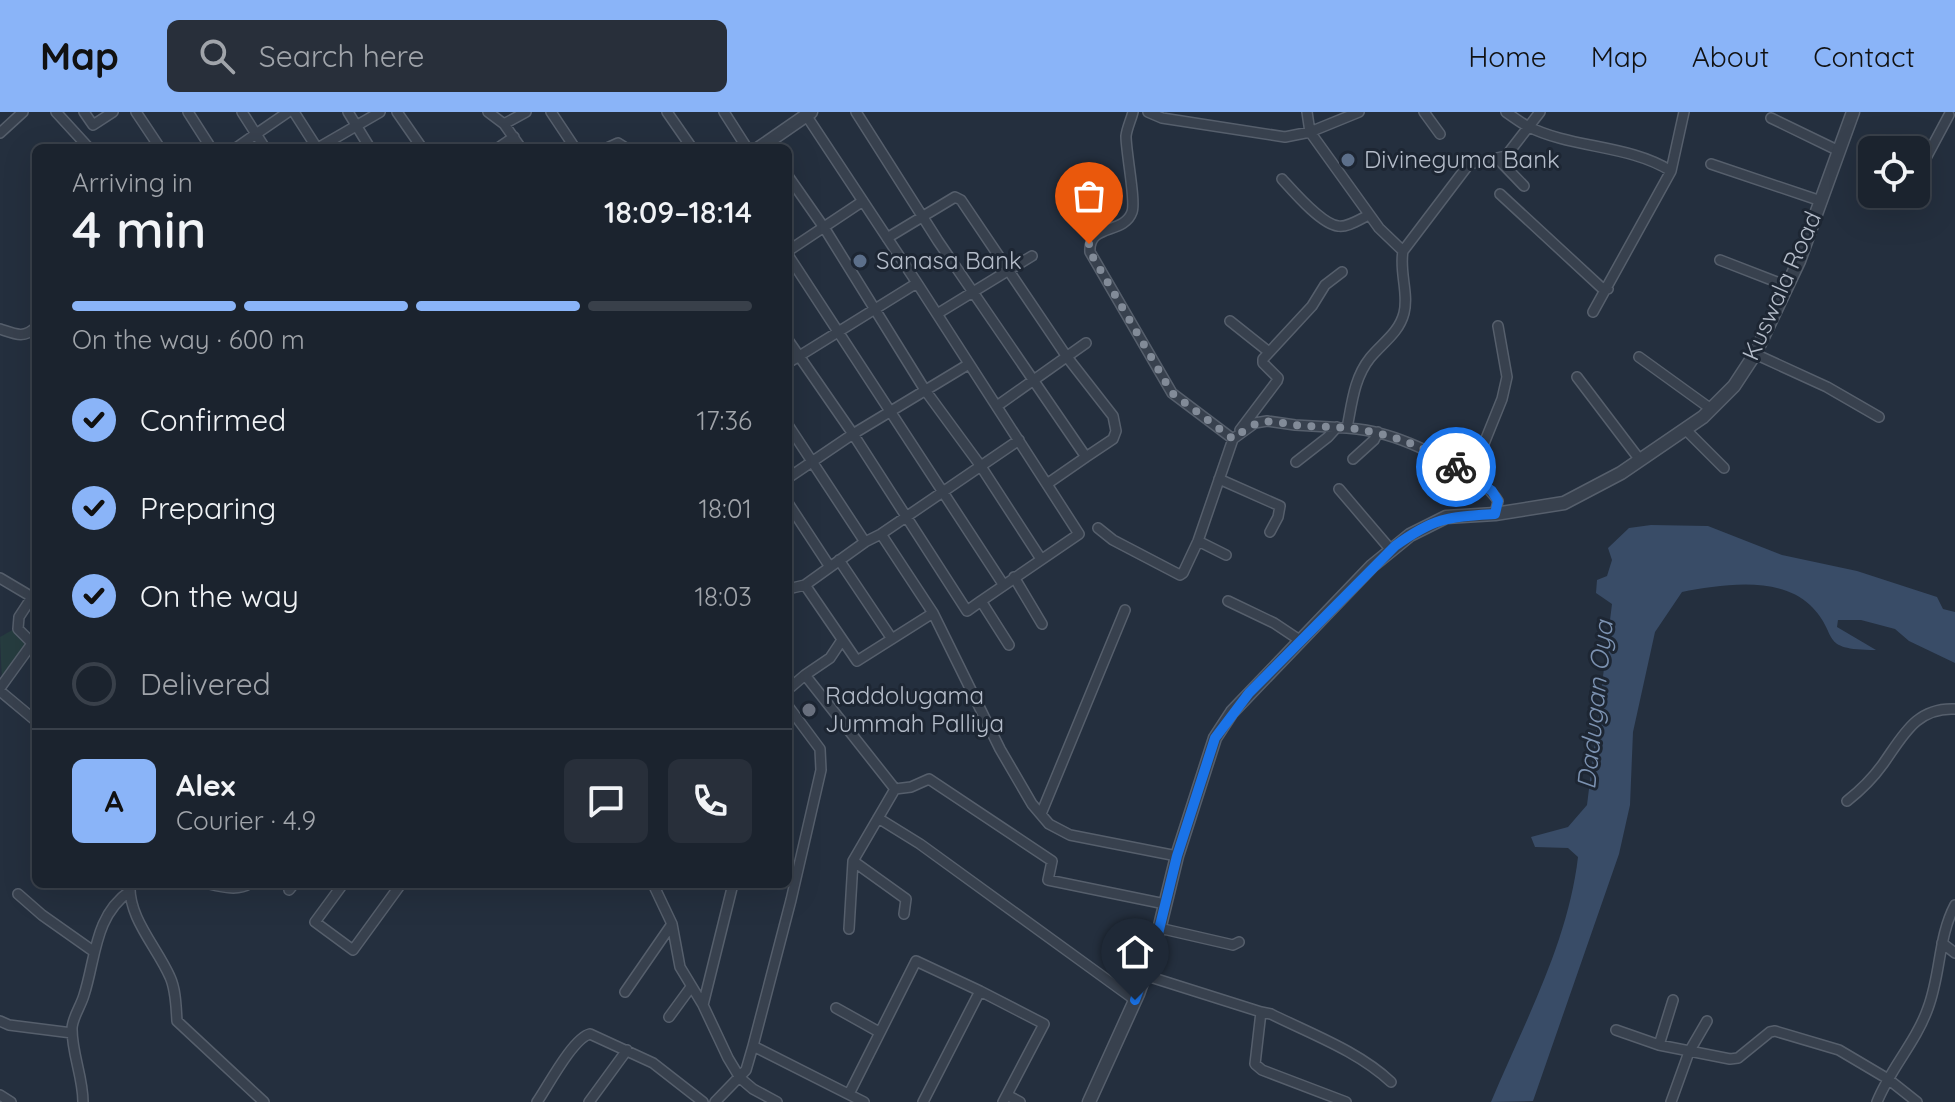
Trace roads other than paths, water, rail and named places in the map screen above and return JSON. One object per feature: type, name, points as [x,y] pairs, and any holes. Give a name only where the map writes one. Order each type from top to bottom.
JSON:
[{"type":"street","points":[[0,133],[23,112]]},
{"type":"street","points":[[56,112],[85,144]]},
{"type":"street","points":[[84,112],[93,125],[113,112]]},
{"type":"street","points":[[136,112],[157,144]]},
{"type":"street","points":[[188,112],[208,144]]},
{"type":"street","points":[[242,112],[262,144]]},
{"type":"street","points":[[242,144],[291,112],[314,144]]},
{"type":"street","points":[[348,112],[368,144]]},
{"type":"street","points":[[324,144],[380,112]]},
{"type":"street","points":[[397,112],[419,144]]},
{"type":"street","points":[[488,112],[504,124],[518,144]]},
{"type":"street","points":[[504,124],[526,112]]},
{"type":"street","points":[[551,112],[572,144]]},
{"type":"street","points":[[667,112],[689,144]]},
{"type":"street","points":[[856,112],[955,265],[1086,457]]},
{"type":"street","points":[[1133,112],[1126,134],[1133,210],[1125,223],[1096,233],[1089,244],[1090,252],[1172,393],[1233,439]]},
{"type":"street","points":[[1148,112],[1162,118],[1285,137],[1310,132],[1359,112]]},
{"type":"street","points":[[1307,112],[1310,132],[1369,215],[1403,251]]},
{"type":"street","points":[[1424,112],[1440,134]]},
{"type":"street","points":[[1506,112],[1529,127],[1658,162],[1671,171]]},
{"type":"street","points":[[1296,462],[1342,428],[1355,384],[1369,359],[1393,335],[1404,313],[1405,292],[1400,265],[1403,251],[1469,164],[1506,156],[1540,112]]},
{"type":"street","points":[[1593,312],[1671,171],[1684,112]]},
{"type":"street","name":"Kuswala Road","points":[[1089,1102],[1144,975],[1177,856],[1215,738],[1249,693],[1391,550],[1417,531],[1446,517],[1495,514],[1564,503],[1589,492],[1640,460],[1711,409],[1734,386],[1755,354],[1787,286],[1821,201],[1850,113]]},
{"type":"street","points":[[730,114],[745,144]]},
{"type":"street","points":[[768,144],[808,114],[1079,534],[967,611],[853,434],[792,346]]},
{"type":"street","points":[[1930,151],[1949,117]]},
{"type":"street","points":[[1771,118],[1839,151]]},
{"type":"street","points":[[504,144],[514,137]]},
{"type":"street","points":[[1497,158],[1524,186]]},
{"type":"street","points":[[1711,164],[1821,201]]},
{"type":"street","points":[[1282,179],[1304,203],[1335,227],[1369,215]]},
{"type":"street","points":[[792,182],[925,390],[980,465],[1041,559]]},
{"type":"street","points":[[1500,194],[1604,290],[1608,289]]},
{"type":"street","points":[[887,238],[955,197],[961,200],[1067,357],[1113,416],[1116,431],[1113,439],[1047,484]]},
{"type":"street","points":[[792,250],[863,201]]},
{"type":"street","points":[[937,314],[1032,256]]},
{"type":"street","points":[[792,259],[1003,584]]},
{"type":"street","points":[[1720,260],[1787,286]]},
{"type":"street","points":[[1098,528],[1113,540],[1180,575],[1183,573],[1198,541],[1233,439],[1277,381],[1278,378],[1263,363],[1269,352],[1312,306],[1325,285],[1342,272]]},
{"type":"street","points":[[792,360],[917,283]]},
{"type":"street","points":[[1230,321],[1269,352]]},
{"type":"street","points":[[1479,483],[1483,446],[1502,399],[1507,377],[1498,326]]},
{"type":"street","points":[[0,329],[21,336],[32,332]]},
{"type":"street","points":[[997,406],[1086,343]]},
{"type":"street","points":[[1755,354],[1827,387],[1879,417]]},
{"type":"street","points":[[1639,357],[1711,409]]},
{"type":"street","points":[[792,475],[853,434],[969,364]]},
{"type":"street","points":[[1577,377],[1640,460]]},
{"type":"street","points":[[1233,439],[1255,423],[1267,421],[1378,432],[1442,458],[1492,491],[1498,501],[1495,514]]},
{"type":"street","points":[[1685,429],[1724,468]]},
{"type":"street","points":[[792,431],[865,542]]},
{"type":"street","points":[[1353,459],[1374,440],[1378,432]]},
{"type":"street","points":[[792,588],[805,585],[1019,440]]},
{"type":"street","points":[[1219,479],[1280,506],[1270,532]]},
{"type":"street","points":[[1339,489],[1391,550]]},
{"type":"street","points":[[792,509],[830,567]]},
{"type":"street","points":[[881,534],[933,613],[1000,749],[1049,824],[1070,835],[1177,856]]},
{"type":"street","points":[[1198,541],[1226,555]]},
{"type":"street","points":[[839,560],[892,639]]},
{"type":"street","points":[[1014,577],[1042,624]]},
{"type":"street","points":[[0,578],[32,593]]},
{"type":"street","points":[[805,585],[857,661],[933,613]]},
{"type":"street","points":[[32,597],[19,617],[18,629],[32,645]]},
{"type":"street","points":[[981,601],[1009,645]]},
{"type":"street","points":[[1228,601],[1274,623],[1301,641]]},
{"type":"street","points":[[1041,814],[1125,610]]},
{"type":"street","points":[[792,686],[830,658],[842,640]]},
{"type":"street","points":[[32,647],[0,690],[32,718]]},
{"type":"street","points":[[805,675],[895,789]]},
{"type":"street","points":[[1847,801],[1881,767],[1910,724],[1933,710],[1955,709]]},
{"type":"street","points":[[715,1102],[746,1070],[791,900],[821,770],[820,749],[792,711]]},
{"type":"street","points":[[895,789],[911,787],[929,779],[1052,861],[1048,880],[1165,904]]},
{"type":"street","points":[[849,929],[853,861],[895,789]]},
{"type":"street","points":[[878,818],[920,844],[1135,1000]]},
{"type":"street","points":[[853,861],[906,899],[904,914]]},
{"type":"street","points":[[83,1102],[72,1023],[81,1008],[89,981],[98,932],[130,888]]},
{"type":"street","points":[[130,888],[135,914],[173,981],[177,1021],[264,1102]]},
{"type":"street","points":[[340,888],[315,922],[353,950],[398,888]]},
{"type":"street","points":[[655,888],[672,924],[680,967],[740,1078],[777,1102]]},
{"type":"street","points":[[703,1005],[732,888]]},
{"type":"street","points":[[18,894],[93,951]]},
{"type":"street","points":[[1877,1102],[1928,1010],[1938,977],[1945,923],[1955,905]]},
{"type":"street","points":[[625,992],[672,924]]},
{"type":"street","points":[[1159,928],[1233,945],[1239,942]]},
{"type":"street","points":[[1942,943],[1955,953]]},
{"type":"street","points":[[849,1094],[916,961],[1044,1024],[1005,1099],[1020,1102]]},
{"type":"street","points":[[1144,975],[1271,1014],[1356,1056],[1391,1082]]},
{"type":"street","points":[[669,1017],[691,987]]},
{"type":"street","points":[[923,1102],[980,991]]},
{"type":"street","points":[[1659,1045],[1673,1000]]},
{"type":"street","points":[[836,1008],[879,1032]]},
{"type":"street","points":[[1261,1012],[1255,1064],[1262,1070],[1346,1102]]},
{"type":"street","points":[[0,1021],[9,1025],[72,1033]]},
{"type":"street","points":[[1671,1102],[1689,1052],[1707,1021]]},
{"type":"street","points":[[1616,1030],[1659,1045],[1730,1059],[1738,1058],[1775,1031],[1839,1050],[1888,1079],[1917,1102]]},
{"type":"street","points":[[537,1102],[583,1036],[590,1034],[653,1063],[703,1102]]},
{"type":"street","points":[[753,1046],[864,1102]]},
{"type":"street","points":[[589,1102],[627,1050]]},
{"type":"street","points":[[0,1095],[11,1102]]},
{"type":"water","points":[[1651,525],[1708,526],[1782,555],[1857,571],[1937,597],[1943,609],[1955,612],[1955,663],[1909,641],[1895,629],[1861,620],[1838,620],[1837,627],[1876,650],[1837,644],[1810,605],[1782,589],[1731,585],[1682,592],[1655,632],[1633,732],[1630,805],[1619,854],[1533,1101],[1491,1102],[1555,951],[1573,889],[1578,857],[1568,848],[1535,847],[1531,837],[1568,827],[1587,805],[1612,604],[1596,593],[1597,580],[1607,576],[1612,560],[1608,548],[1629,528]]},
{"type":"place","name":"Divineguma Bank","points":[[1348,160]]},
{"type":"place","name":"Sanasa Bank","points":[[860,261]]},
{"type":"place","name":"Raddolugama Jummah Palliya","points":[[809,710]]},
{"type":"water label","name":"Dadugan Oya","points":[[1595,705]]}]
